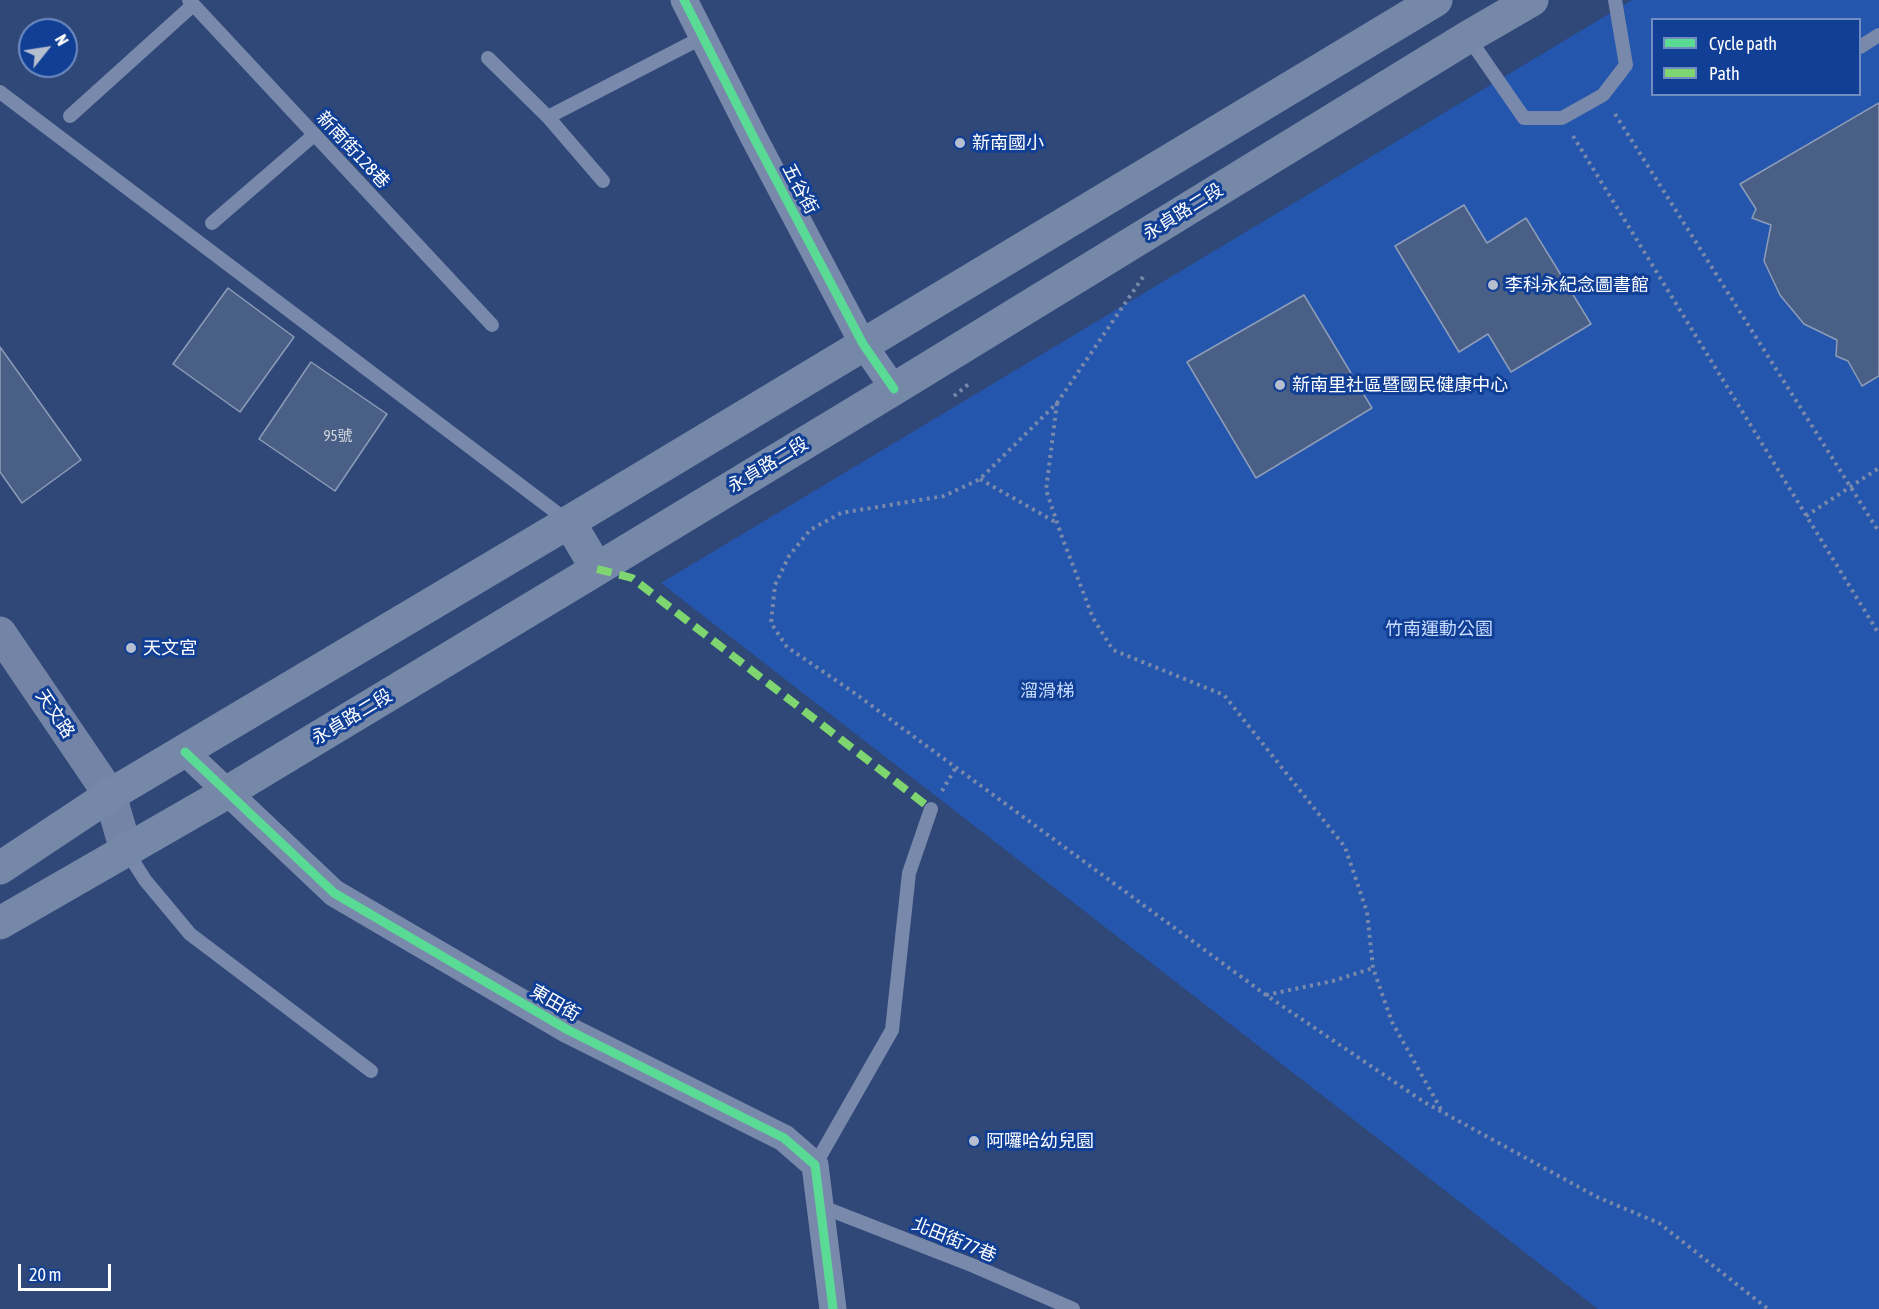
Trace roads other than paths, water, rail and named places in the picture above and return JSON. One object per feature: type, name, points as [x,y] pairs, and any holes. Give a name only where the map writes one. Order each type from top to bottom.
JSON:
[{"type":"main road","points":[[0,868],[110,795],[569,522],[1436,0]]},
{"type":"main road","name":"永貞路二段","points":[[0,923],[226,793],[1532,0]]},
{"type":"main road","points":[[569,522],[597,569]]},
{"type":"street","name":"五谷街","points":[[684,0],[863,344],[894,389]]},
{"type":"street","name":"天文路","points":[[0,633],[110,795],[126,850]]},
{"type":"street","name":"東田街","points":[[185,752],[334,893],[568,1030],[784,1138],[815,1165]]},
{"type":"street","points":[[815,1165],[833,1309]]},
{"type":"lane","points":[[1468,37],[1524,118],[1562,118],[1603,95],[1626,64],[1615,0]]},
{"type":"lane","points":[[70,116],[191,2]]},
{"type":"lane","name":"新南街128巷","points":[[191,2],[492,325]]},
{"type":"lane","points":[[1861,46],[1879,35]]},
{"type":"lane","points":[[548,117],[703,37]]},
{"type":"lane","points":[[488,58],[548,117],[603,181]]},
{"type":"lane","points":[[0,92],[569,522]]},
{"type":"lane","points":[[212,223],[314,135]]},
{"type":"lane","points":[[815,1165],[892,1029],[909,873],[931,809]]},
{"type":"lane","points":[[126,850],[145,880],[190,934],[371,1071]]},
{"type":"lane","name":"北田街77巷","points":[[820,1206],[974,1266],[1073,1309]]},
{"type":"place","name":"新南國小","points":[[960,143]]},
{"type":"place","name":"李科永紀念圖書館","points":[[1493,285]]},
{"type":"place","name":"新南里社區暨國民健康中心","points":[[1280,385]]},
{"type":"place","name":"天文宮","points":[[131,648]]},
{"type":"place","name":"阿囉哈幼兒園","points":[[974,1141]]},
{"type":"park label","name":"竹南運動公園","points":[[1439,629]]},
{"type":"park label","name":"溜滑梯","points":[[1047,691]]}]
